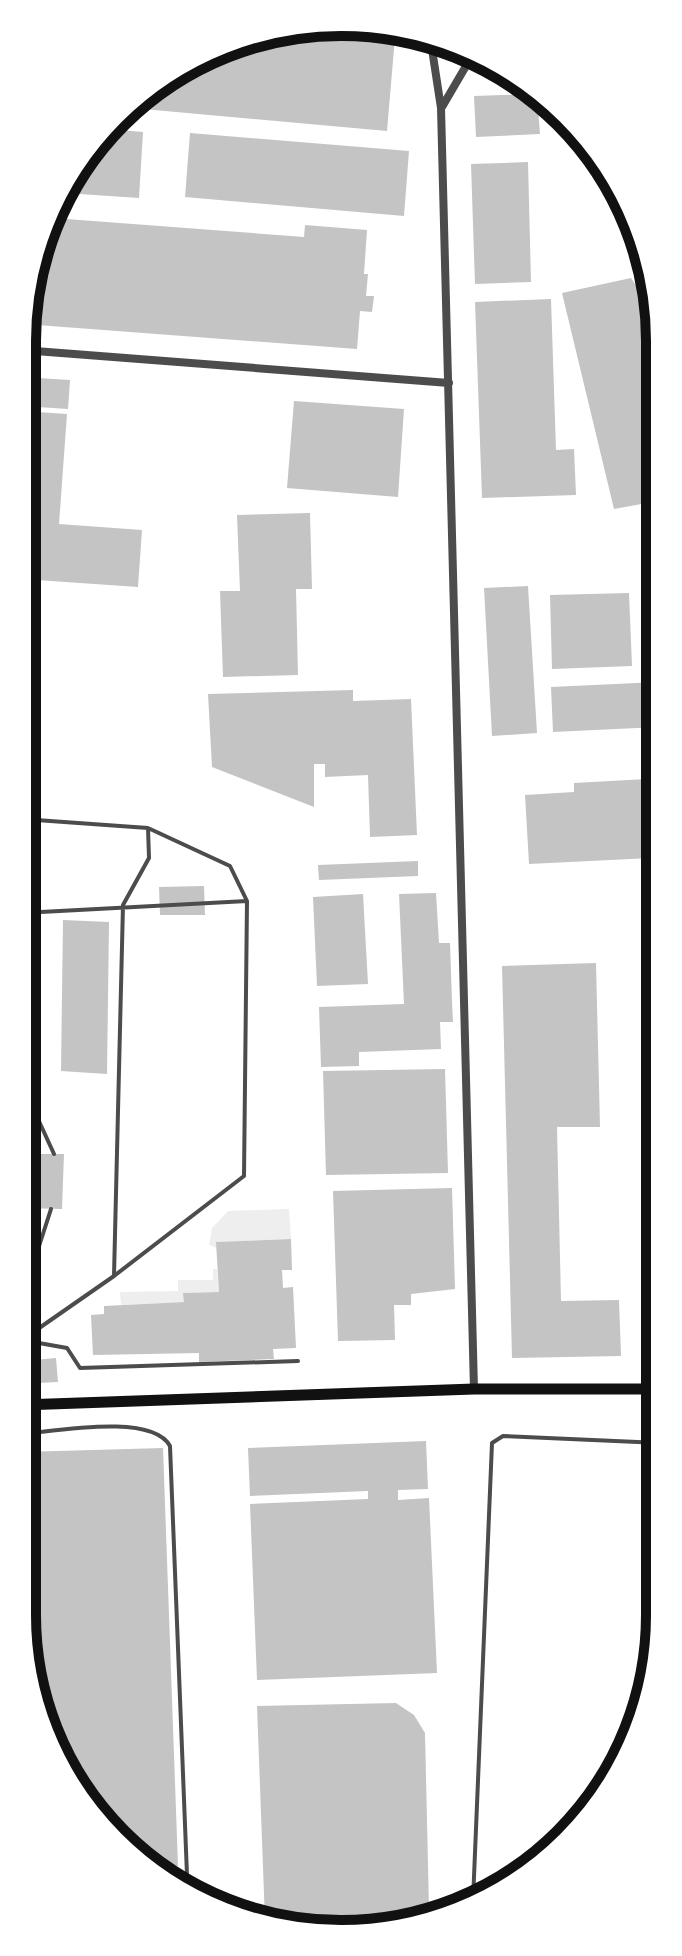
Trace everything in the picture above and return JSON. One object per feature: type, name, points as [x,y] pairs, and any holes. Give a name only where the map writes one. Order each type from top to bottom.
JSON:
[{"type":"main road","points":[[36,1405],[474,1389],[646,1389]]},
{"type":"street","points":[[432,50],[441,108],[474,1389]]},
{"type":"street","points":[[441,108],[470,64]]},
{"type":"street","points":[[36,351],[449,383]]},
{"type":"lane","points":[[36,820],[148,828],[230,866],[247,901],[244,1176],[114,1276],[36,1331]]},
{"type":"lane","points":[[114,1276],[123,905],[149,858],[148,828]]},
{"type":"lane","points":[[36,1154],[36,912],[123,905],[247,901]]},
{"type":"lane","points":[[37,1117],[54,1154]]},
{"type":"lane","points":[[36,1255],[51,1209]]},
{"type":"lane","points":[[36,1343],[67,1348],[80,1368],[298,1361]]},
{"type":"lane","points":[[36,1433],[138,1426],[165,1437],[170,1446],[185,1877]]},
{"type":"lane","points":[[473,1890],[492,1443],[503,1436],[646,1442]]},
{"type":"shaded area","points":[[289,1209],[291,1239],[217,1242],[217,1248],[209,1245],[212,1228],[228,1211]]},
{"type":"shaded area","points":[[213,1269],[217,1269],[219,1292],[184,1293],[184,1302],[121,1305],[120,1292],[178,1291],[178,1280],[213,1280]]},
{"type":"building","points":[[361,37],[395,41],[387,131],[143,109],[206,67],[243,52],[301,39]]},
{"type":"building","points":[[521,95],[538,109],[540,134],[476,137],[474,96]]},
{"type":"building","points":[[121,130],[143,132],[139,198],[74,194],[99,155]]},
{"type":"building","points":[[190,133],[409,151],[404,216],[185,197]]},
{"type":"building","points":[[528,162],[531,282],[475,284],[471,164]]},
{"type":"building","points":[[61,219],[304,237],[305,225],[367,230],[366,296],[374,296],[372,312],[360,311],[357,349],[37,325],[46,262],[59,224]]},
{"type":"building","points":[[631,278],[642,295],[646,341],[646,503],[614,509],[562,293]]},
{"type":"building","points":[[551,299],[556,450],[574,449],[576,495],[482,498],[475,302]]},
{"type":"building","points":[[36,378],[70,380],[68,409],[36,407]]},
{"type":"building","points":[[294,401],[404,409],[398,497],[287,488]]},
{"type":"building","points":[[36,412],[67,414],[59,524],[142,530],[138,587],[36,580]]},
{"type":"building","points":[[310,513],[312,589],[296,589],[298,675],[223,677],[220,591],[240,591],[237,515]]},
{"type":"building","points":[[528,586],[537,733],[492,736],[484,588]]},
{"type":"building","points":[[629,593],[632,666],[552,669],[550,595]]},
{"type":"building","points":[[641,595],[646,595],[646,667],[643,667]]},
{"type":"building","points":[[646,683],[646,728],[553,732],[551,687]]},
{"type":"building","points":[[353,690],[353,701],[411,699],[417,835],[370,837],[368,775],[325,777],[325,764],[314,764],[314,807],[212,767],[208,694]]},
{"type":"building","points":[[646,779],[646,858],[529,864],[525,795],[574,792],[574,783]]},
{"type":"building","points":[[418,861],[418,876],[319,880],[318,865]]},
{"type":"building","points":[[204,886],[205,915],[160,915],[159,887]]},
{"type":"building","points":[[436,893],[439,943],[450,943],[453,1022],[440,1022],[441,1049],[359,1052],[359,1066],[321,1067],[319,1007],[404,1004],[399,894]]},
{"type":"building","points":[[363,894],[368,984],[317,986],[313,897]]},
{"type":"building","points":[[63,920],[109,922],[107,1074],[61,1071]]},
{"type":"building","points":[[596,963],[600,1127],[557,1127],[561,1301],[619,1300],[621,1356],[512,1358],[502,966]]},
{"type":"building","points":[[445,1069],[448,1173],[326,1175],[323,1071]]},
{"type":"building","points":[[36,1154],[64,1154],[62,1209],[36,1208]]},
{"type":"building","points":[[452,1188],[455,1289],[411,1294],[411,1305],[394,1305],[395,1340],[338,1341],[333,1191]]},
{"type":"building","points":[[291,1239],[292,1270],[282,1270],[283,1288],[293,1287],[296,1348],[273,1349],[274,1359],[199,1362],[199,1353],[93,1355],[91,1315],[104,1314],[104,1306],[184,1302],[183,1293],[219,1292],[216,1242]]},
{"type":"building","points":[[56,1358],[58,1382],[37,1383],[36,1360]]},
{"type":"building","points":[[426,1441],[428,1489],[398,1490],[398,1500],[429,1498],[437,1673],[257,1680],[250,1504],[368,1499],[368,1491],[250,1496],[248,1448]]},
{"type":"building","points":[[163,1448],[178,1866],[168,1866],[155,1857],[125,1831],[99,1801],[67,1750],[52,1713],[42,1675],[37,1635],[36,1452]]},
{"type":"building","points":[[396,1703],[414,1715],[425,1733],[429,1907],[381,1917],[341,1920],[265,1911],[257,1706]]}]
